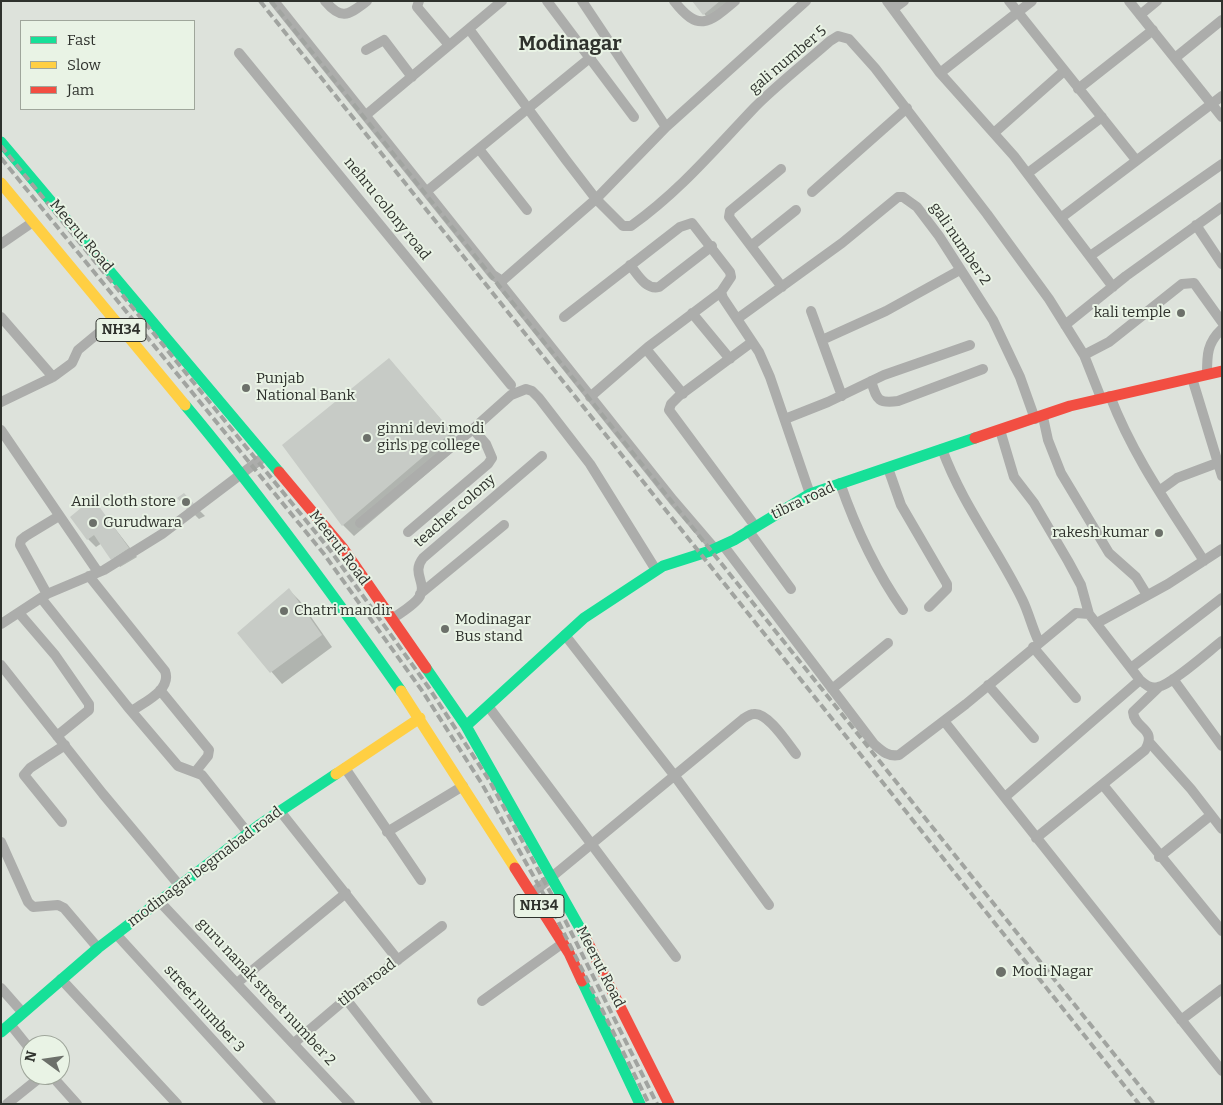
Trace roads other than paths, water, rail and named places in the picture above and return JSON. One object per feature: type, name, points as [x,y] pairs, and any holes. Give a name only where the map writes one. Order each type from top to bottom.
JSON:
[{"type":"main road","name":"Meerut Road","points":[[1,142],[342,547],[392,619],[466,726],[552,876],[669,1104]]},
{"type":"main road","name":"Meerut Road","points":[[1,184],[113,321],[243,474],[321,578],[420,718],[563,943],[640,1104]]},
{"type":"main road","name":"tibra road","points":[[466,726],[584,618],[663,566],[719,547],[810,494],[942,449],[1106,397],[1222,371]]},
{"type":"main road","name":"modinagar begmabad road","points":[[6,1028],[98,948],[248,833],[420,718]]},
{"type":"street","points":[[274,1],[493,275],[502,281]]},
{"type":"street","points":[[325,1],[336,14],[341,15],[352,12],[367,1]]},
{"type":"street","points":[[419,1],[417,7],[450,46]]},
{"type":"street","points":[[366,115],[450,46],[469,29],[490,5],[502,1]]},
{"type":"street","points":[[547,1],[591,57],[634,117]]},
{"type":"street","points":[[582,1],[666,127]]},
{"type":"street","points":[[674,1],[684,14],[693,21],[700,23],[710,20],[735,1]]},
{"type":"street","points":[[502,281],[596,199],[666,127],[806,1]]},
{"type":"street","points":[[904,1],[890,5],[940,72],[1028,173],[1112,287]]},
{"type":"street","points":[[1009,1],[1136,160]]},
{"type":"street","points":[[940,72],[1032,1]]},
{"type":"street","points":[[1129,1],[1222,117]]},
{"type":"street","points":[[1140,15],[1157,1]]},
{"type":"street","points":[[1175,58],[1222,20]]},
{"type":"street","points":[[469,29],[596,199]]},
{"type":"street","points":[[1078,89],[1153,30]]},
{"type":"street","name":"gali number 5","points":[[596,199],[624,226],[631,226],[667,198],[704,163],[776,87],[838,36],[844,36],[856,44],[907,108],[1049,299],[1084,355],[1124,432],[1159,491],[1204,560]]},
{"type":"street","points":[[366,50],[384,40],[412,76]]},
{"type":"street","name":"nehru colony road","points":[[239,53],[511,385]]},
{"type":"street","points":[[427,191],[591,57]]},
{"type":"street","points":[[994,132],[1064,71]]},
{"type":"street","points":[[1062,217],[1222,96]]},
{"type":"street","points":[[812,192],[907,108]]},
{"type":"street","points":[[1028,173],[1102,117]]},
{"type":"street","points":[[479,148],[527,210]]},
{"type":"street","points":[[1090,256],[1222,164]]},
{"type":"street","points":[[781,170],[730,211],[729,217],[782,287]]},
{"type":"street","name":"gali number 2","points":[[737,320],[842,243],[898,197],[908,200],[917,207],[993,320],[1039,418],[1060,473],[1109,553],[1136,577],[1147,595]]},
{"type":"street","points":[[1065,325],[1112,287],[1222,207]]},
{"type":"street","points":[[751,246],[796,210]]},
{"type":"street","points":[[1,244],[33,222]]},
{"type":"street","points":[[564,317],[687,223],[692,223],[698,227],[730,272],[731,277],[720,292],[646,348],[590,397]]},
{"type":"street","points":[[1196,225],[1222,264]]},
{"type":"street","points":[[630,266],[647,285],[653,288],[659,287],[712,246]]},
{"type":"street","points":[[822,340],[886,311],[960,270]]},
{"type":"street","points":[[502,281],[502,286],[672,500],[719,547],[874,744],[884,753],[892,756],[899,755],[944,721],[1076,613],[1089,614]]},
{"type":"street","points":[[1084,355],[1109,342],[1187,282],[1194,283],[1202,292],[1222,322]]},
{"type":"street","points":[[720,292],[752,342],[770,377],[810,494]]},
{"type":"street","points":[[811,312],[842,396]]},
{"type":"street","points":[[692,313],[730,359]]},
{"type":"street","points":[[1,318],[53,376]]},
{"type":"street","points":[[1,402],[53,376],[72,363],[78,350],[113,321]]},
{"type":"street","points":[[1207,374],[1208,348],[1222,329]]},
{"type":"street","points":[[752,342],[683,394],[671,404],[669,410],[671,416],[705,457],[791,590]]},
{"type":"street","points":[[785,419],[842,396],[871,381],[970,345]]},
{"type":"street","points":[[646,348],[683,394]]},
{"type":"street","points":[[871,381],[876,396],[880,401],[898,401],[983,369]]},
{"type":"street","points":[[1192,378],[1222,476]]},
{"type":"street","points":[[360,523],[474,429],[511,395],[519,390],[532,391],[590,464],[656,570]]},
{"type":"street","points":[[408,532],[488,464],[492,458],[474,429]]},
{"type":"street","points":[[1,430],[59,516],[94,574],[165,671],[168,678],[160,690],[132,711]]},
{"type":"street","points":[[1000,430],[1014,477],[1034,503],[1068,561],[1081,585],[1089,614],[1140,680],[1146,686],[1159,687]]},
{"type":"street","points":[[942,449],[953,480],[1022,599],[1036,644],[1076,698]]},
{"type":"street","points":[[3,620],[19,613],[44,596],[94,574],[162,534],[265,456]]},
{"type":"street","name":"teacher colony","points":[[420,594],[422,588],[417,570],[418,564],[423,558],[542,456]]},
{"type":"street","points":[[1159,491],[1178,478],[1218,458]]},
{"type":"street","points":[[888,468],[901,505],[947,584],[947,589],[929,607]]},
{"type":"street","points":[[840,484],[868,555],[903,610]]},
{"type":"street","points":[[59,516],[26,536],[20,545],[44,596],[132,711],[178,766],[183,769],[196,771],[202,775],[218,792],[248,833]]},
{"type":"street","points":[[392,619],[504,526]]},
{"type":"street","points":[[1097,623],[1222,549]]},
{"type":"street","points":[[1131,668],[1222,598]]},
{"type":"street","points":[[19,613],[55,655],[89,704],[89,710],[58,736]]},
{"type":"street","points":[[565,635],[674,775],[769,905]]},
{"type":"street","points":[[1222,641],[1159,687],[1133,712],[1134,717],[1149,735],[1150,743],[1222,829]]},
{"type":"street","points":[[832,689],[888,643]]},
{"type":"street","points":[[1,666],[179,886]]},
{"type":"street","points":[[1173,678],[1222,746]]},
{"type":"street","points":[[1006,797],[1140,680]]},
{"type":"street","points":[[988,685],[1034,738]]},
{"type":"street","points":[[160,690],[209,750],[208,756],[196,771]]},
{"type":"street","points":[[488,706],[676,957]]},
{"type":"street","points":[[531,894],[743,719],[753,714],[760,715],[769,720],[796,754]]},
{"type":"street","points":[[944,721],[1222,1071]]},
{"type":"street","points":[[1036,838],[1137,758],[1150,743]]},
{"type":"street","points":[[62,822],[24,776],[30,768],[65,745]]},
{"type":"street","points":[[345,768],[421,880]]},
{"type":"street","points":[[1103,785],[1159,857],[1222,931]]},
{"type":"street","points":[[387,832],[463,786]]},
{"type":"street","points":[[280,811],[398,960]]},
{"type":"street","points":[[1159,857],[1211,815]]},
{"type":"street","points":[[1,842],[28,902],[33,907],[58,905],[64,908],[98,948]]},
{"type":"street","points":[[237,983],[346,893]]},
{"type":"street","name":"guru nanak street number 2","points":[[159,901],[350,1104]]},
{"type":"street","name":"tibra road","points":[[294,1043],[346,999],[442,926]]},
{"type":"street","name":"street number 3","points":[[116,934],[271,1104]]},
{"type":"street","points":[[482,1001],[563,943]]},
{"type":"street","points":[[61,980],[177,1104]]},
{"type":"street","points":[[1,988],[23,1013]]},
{"type":"street","points":[[1181,1020],[1222,988]]},
{"type":"street","points":[[346,999],[428,1104]]},
{"type":"street","points":[[6,1028],[20,1040]]},
{"type":"street","points":[[7,1104],[31,1085]]},
{"type":"street","points":[[60,1085],[77,1104]]},
{"type":"railway","points":[[260,1],[1139,1104]]},
{"type":"railway","points":[[271,1],[1154,1104]]},
{"type":"railway","points":[[1,146],[330,550],[429,688],[489,780],[559,908],[657,1104]]},
{"type":"railway","points":[[1,158],[324,554],[423,692],[482,784],[553,911],[649,1104]]},
{"type":"place","name":"kali temple","points":[[1181,313]]},
{"type":"place","name":"Punjab National Bank","points":[[246,388]]},
{"type":"place","name":"ginni devi modi girls pg college","points":[[367,438]]},
{"type":"place","name":"Anil cloth store","points":[[186,502]]},
{"type":"place","name":"Gurudwara","points":[[93,523]]},
{"type":"place","name":"rakesh kumar","points":[[1159,533]]},
{"type":"place","name":"Chatri mandir","points":[[284,611]]},
{"type":"place","name":"Modinagar Bus stand","points":[[445,629]]},
{"type":"place","name":"Modi Nagar","points":[[1001,972]]},
{"type":"district","name":"Modinagar","points":[[570,44]]}]
